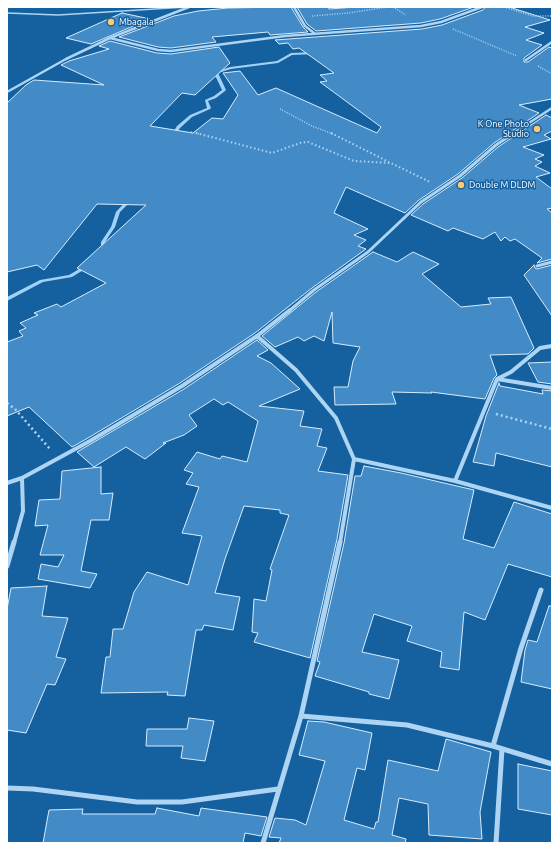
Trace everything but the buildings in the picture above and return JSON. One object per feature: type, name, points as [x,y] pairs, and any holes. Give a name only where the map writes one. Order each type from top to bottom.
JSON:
[{"type":"street","points":[[7,92],[66,59],[110,38],[188,7],[194,7]]},
{"type":"street","points":[[294,7],[305,26],[314,33]]},
{"type":"street","points":[[473,7],[478,9]]},
{"type":"street","points":[[110,38],[158,50],[171,51],[314,33],[421,26],[441,22],[482,7]]},
{"type":"street","points":[[526,60],[552,42]]},
{"type":"street","points":[[7,483],[22,478],[90,441],[182,386],[257,336],[314,290],[368,252],[421,202],[460,176],[496,145],[552,108]]},
{"type":"street","points":[[537,266],[552,262]]},
{"type":"street","points":[[257,336],[296,370],[336,418],[354,459],[341,539],[301,716],[278,788],[263,843]]},
{"type":"street","points":[[455,481],[497,379],[511,372],[540,348],[552,346]]},
{"type":"street","points":[[497,379],[552,388]]},
{"type":"street","points":[[354,459],[455,481],[552,508]]},
{"type":"street","points":[[7,566],[23,511],[22,478]]},
{"type":"street","points":[[492,746],[521,648],[542,590]]},
{"type":"street","points":[[301,716],[407,725],[492,746],[552,764]]},
{"type":"street","points":[[496,843],[502,749]]},
{"type":"street","points":[[7,788],[33,789],[137,802],[182,802],[278,788]]},
{"type":"lane","points":[[7,13],[58,15],[188,7]]},
{"type":"path","points":[[299,17],[348,13],[388,7]]},
{"type":"path","points":[[504,7],[533,16],[552,16]]},
{"type":"path","points":[[441,22],[462,34],[498,47],[552,74]]},
{"type":"path","points":[[280,109],[312,126],[343,138],[441,188]]},
{"type":"path","points":[[191,132],[272,153],[300,143],[308,142],[354,161],[391,163]]},
{"type":"path","points":[[7,403],[15,409],[58,458]]},
{"type":"path","points":[[484,411],[552,429]]},
{"type":"waterway","points":[[173,136],[178,127],[191,116],[209,108],[206,101],[215,97],[224,90],[216,73],[230,68],[278,62],[291,54],[315,53]]},
{"type":"waterway","points":[[103,252],[103,242],[113,227],[118,212],[130,200]]},
{"type":"waterway","points":[[7,299],[42,281],[70,276],[88,266]]},
{"type":"place","name":"Mbagala","points":[[111,22]]},
{"type":"place","name":"K One Photo Studio","points":[[537,129]]},
{"type":"place","name":"Double M DLDM","points":[[461,185]]}]
